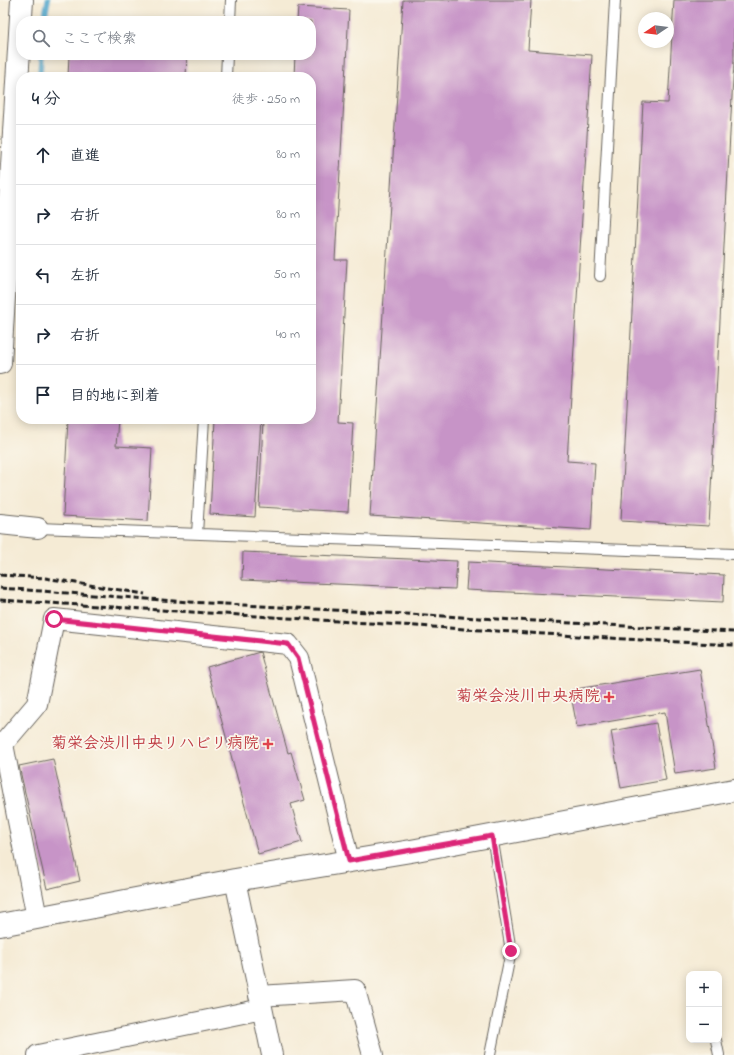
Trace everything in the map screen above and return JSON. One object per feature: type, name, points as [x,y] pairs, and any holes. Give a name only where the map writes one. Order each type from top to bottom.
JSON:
[{"type":"street","points":[[21,16],[22,0]]},
{"type":"street","points":[[18,60],[18,72]]},
{"type":"street","points":[[0,363],[16,99]]},
{"type":"street","points":[[0,524],[38,528]]},
{"type":"street","points":[[37,918],[6,790],[3,744],[37,704],[54,619],[288,644],[298,658],[349,861]]},
{"type":"street","points":[[0,925],[235,880],[492,836],[734,790]]},
{"type":"street","points":[[235,880],[272,1055]]},
{"type":"street","points":[[38,1055],[260,1003],[355,990],[373,1055]]},
{"type":"lane","points":[[230,16],[231,0]]},
{"type":"lane","points":[[600,276],[615,0]]},
{"type":"lane","points":[[226,72],[228,60]]},
{"type":"lane","points":[[197,534],[204,424]]},
{"type":"lane","points":[[38,528],[734,554]]},
{"type":"lane","points":[[490,1055],[511,951],[492,836]]},
{"type":"lane","points":[[717,1043],[719,1055]]},
{"type":"building","points":[[403,0],[531,0],[528,50],[592,55],[567,461],[595,463],[591,530],[370,516]]},
{"type":"building","points":[[674,0],[734,0],[734,59],[709,526],[621,521],[643,102],[668,103],[671,48],[674,48]]},
{"type":"building","points":[[298,7],[349,10],[335,260],[347,260],[338,422],[353,423],[348,512],[259,507],[263,424],[316,424],[316,72],[294,72],[295,60],[316,60],[316,16],[297,16]]},
{"type":"building","points":[[69,60],[187,60],[186,72],[68,72]]},
{"type":"building","points":[[68,424],[118,424],[116,446],[152,448],[148,521],[63,516]]},
{"type":"building","points":[[215,424],[261,424],[255,517],[210,514]]},
{"type":"building","points":[[243,552],[457,561],[455,589],[242,580]]},
{"type":"building","points":[[468,562],[724,575],[723,602],[466,590]]},
{"type":"building","points":[[260,652],[288,753],[291,752],[305,800],[291,804],[302,842],[258,854],[207,667]]},
{"type":"building","points":[[700,669],[716,768],[675,774],[665,712],[577,727],[570,690]]},
{"type":"building","points":[[656,723],[666,780],[621,788],[611,731]]},
{"type":"building","points":[[53,759],[80,881],[47,889],[19,766]]},
{"type":"waterway","points":[[45,16],[48,0]]},
{"type":"waterway","points":[[40,72],[41,60]]},
{"type":"railway","points":[[0,575],[45,578],[145,594]]},
{"type":"railway","points":[[0,588],[188,602],[734,632]]},
{"type":"railway","points":[[0,600],[734,645]]},
{"type":"place","name":"菊栄会渋川中央病院","points":[[609,697]]},
{"type":"place","name":"菊栄会渋川中央リハビリ病院","points":[[268,744]]},
{"type":"route","points":[[54,619],[288,644],[298,658],[349,861],[492,836],[511,951]]}]
